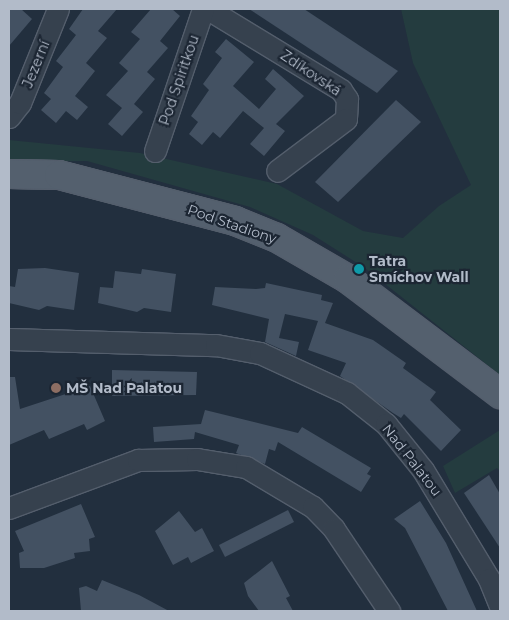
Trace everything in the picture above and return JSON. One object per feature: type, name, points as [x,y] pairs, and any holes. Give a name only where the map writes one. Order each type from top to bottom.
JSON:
[{"type":"main road","name":"Pod Stadiony","points":[[9,174],[59,175],[235,221],[278,238],[348,279],[500,394]]},
{"type":"street","name":"Jezerní","points":[[9,117],[20,103],[58,9]]},
{"type":"street","name":"Pod Spiritkou","points":[[155,152],[203,9]]},
{"type":"street","name":"Zdíkovská","points":[[208,9],[342,90],[347,99],[346,119],[277,171]]},
{"type":"street","name":"Nad Palatou","points":[[9,339],[216,345],[260,353],[347,393],[386,424],[423,470],[489,579],[500,606]]},
{"type":"street","points":[[9,508],[138,460],[198,459],[246,467],[281,485],[320,514],[389,611]]},
{"type":"green space","points":[[401,9],[500,9],[500,375],[365,268],[313,235],[250,207],[87,161],[9,162],[9,140],[140,153],[277,184],[363,231],[403,238],[439,206],[471,185],[413,63]]},
{"type":"green space","points":[[500,430],[500,471],[497,468],[455,493],[443,466]]},
{"type":"building","points":[[9,9],[21,9],[32,19],[9,46]]},
{"type":"building","points":[[83,9],[117,9],[98,31],[107,38],[86,63],[95,71],[75,96],[88,107],[77,120],[66,111],[56,123],[41,110],[51,99],[44,93],[63,67],[56,61],[76,35],[69,29]]},
{"type":"building","points":[[151,9],[172,9],[180,16],[160,41],[168,48],[147,72],[155,79],[134,104],[143,112],[122,136],[108,124],[122,108],[106,95],[128,71],[119,63],[140,39],[131,32]]},
{"type":"building","points":[[249,9],[304,9],[398,71],[377,93]]},
{"type":"building","points":[[226,39],[254,62],[233,86],[259,109],[276,89],[265,79],[273,69],[304,96],[276,124],[285,131],[264,156],[250,144],[264,128],[243,111],[220,138],[213,132],[202,145],[189,134],[198,122],[191,116],[209,90],[203,84],[222,58],[215,52]]},
{"type":"building","points":[[396,100],[421,122],[338,202],[315,182]]},
{"type":"building","points":[[45,268],[79,273],[74,310],[47,306],[39,310],[9,303],[9,286],[15,287],[18,269]]},
{"type":"building","points":[[142,269],[176,274],[171,312],[144,308],[137,312],[98,303],[100,287],[113,288],[115,271],[141,274]]},
{"type":"building","points":[[266,283],[322,295],[321,300],[333,303],[325,323],[373,340],[406,363],[403,368],[436,392],[430,400],[461,430],[441,451],[404,414],[401,418],[340,376],[346,363],[308,350],[318,321],[285,314],[279,338],[299,342],[296,356],[265,342],[269,319],[212,305],[215,287],[256,289],[265,288]]},
{"type":"building","points":[[112,370],[197,372],[196,395],[112,396]]},
{"type":"building","points":[[9,377],[15,377],[20,409],[90,386],[105,421],[87,430],[84,424],[49,439],[44,430],[9,445]]},
{"type":"building","points":[[205,410],[298,433],[302,427],[371,468],[367,474],[371,476],[361,492],[278,442],[275,451],[269,449],[265,464],[236,453],[239,445],[195,432],[194,439],[154,442],[153,427],[201,424]]},
{"type":"building","points":[[489,475],[500,494],[500,548],[464,493]]},
{"type":"building","points":[[420,501],[446,543],[477,611],[448,611],[405,528],[394,519]]},
{"type":"building","points":[[81,504],[95,537],[89,539],[90,551],[74,553],[75,558],[44,568],[20,568],[19,553],[24,551],[15,531]]},
{"type":"building","points":[[288,510],[294,522],[225,557],[219,545]]},
{"type":"building","points":[[179,511],[195,532],[202,528],[214,551],[191,563],[188,557],[173,565],[155,531]]},
{"type":"building","points":[[272,561],[290,596],[286,598],[293,611],[259,611],[248,596],[244,583]]},
{"type":"building","points":[[102,580],[139,595],[169,611],[81,611],[79,588],[86,586],[97,591]]},
{"type":"place","name":"Tatra Smíchov Wall","points":[[359,269]]},
{"type":"place","name":"MŠ Nad Palatou","points":[[56,388]]}]
